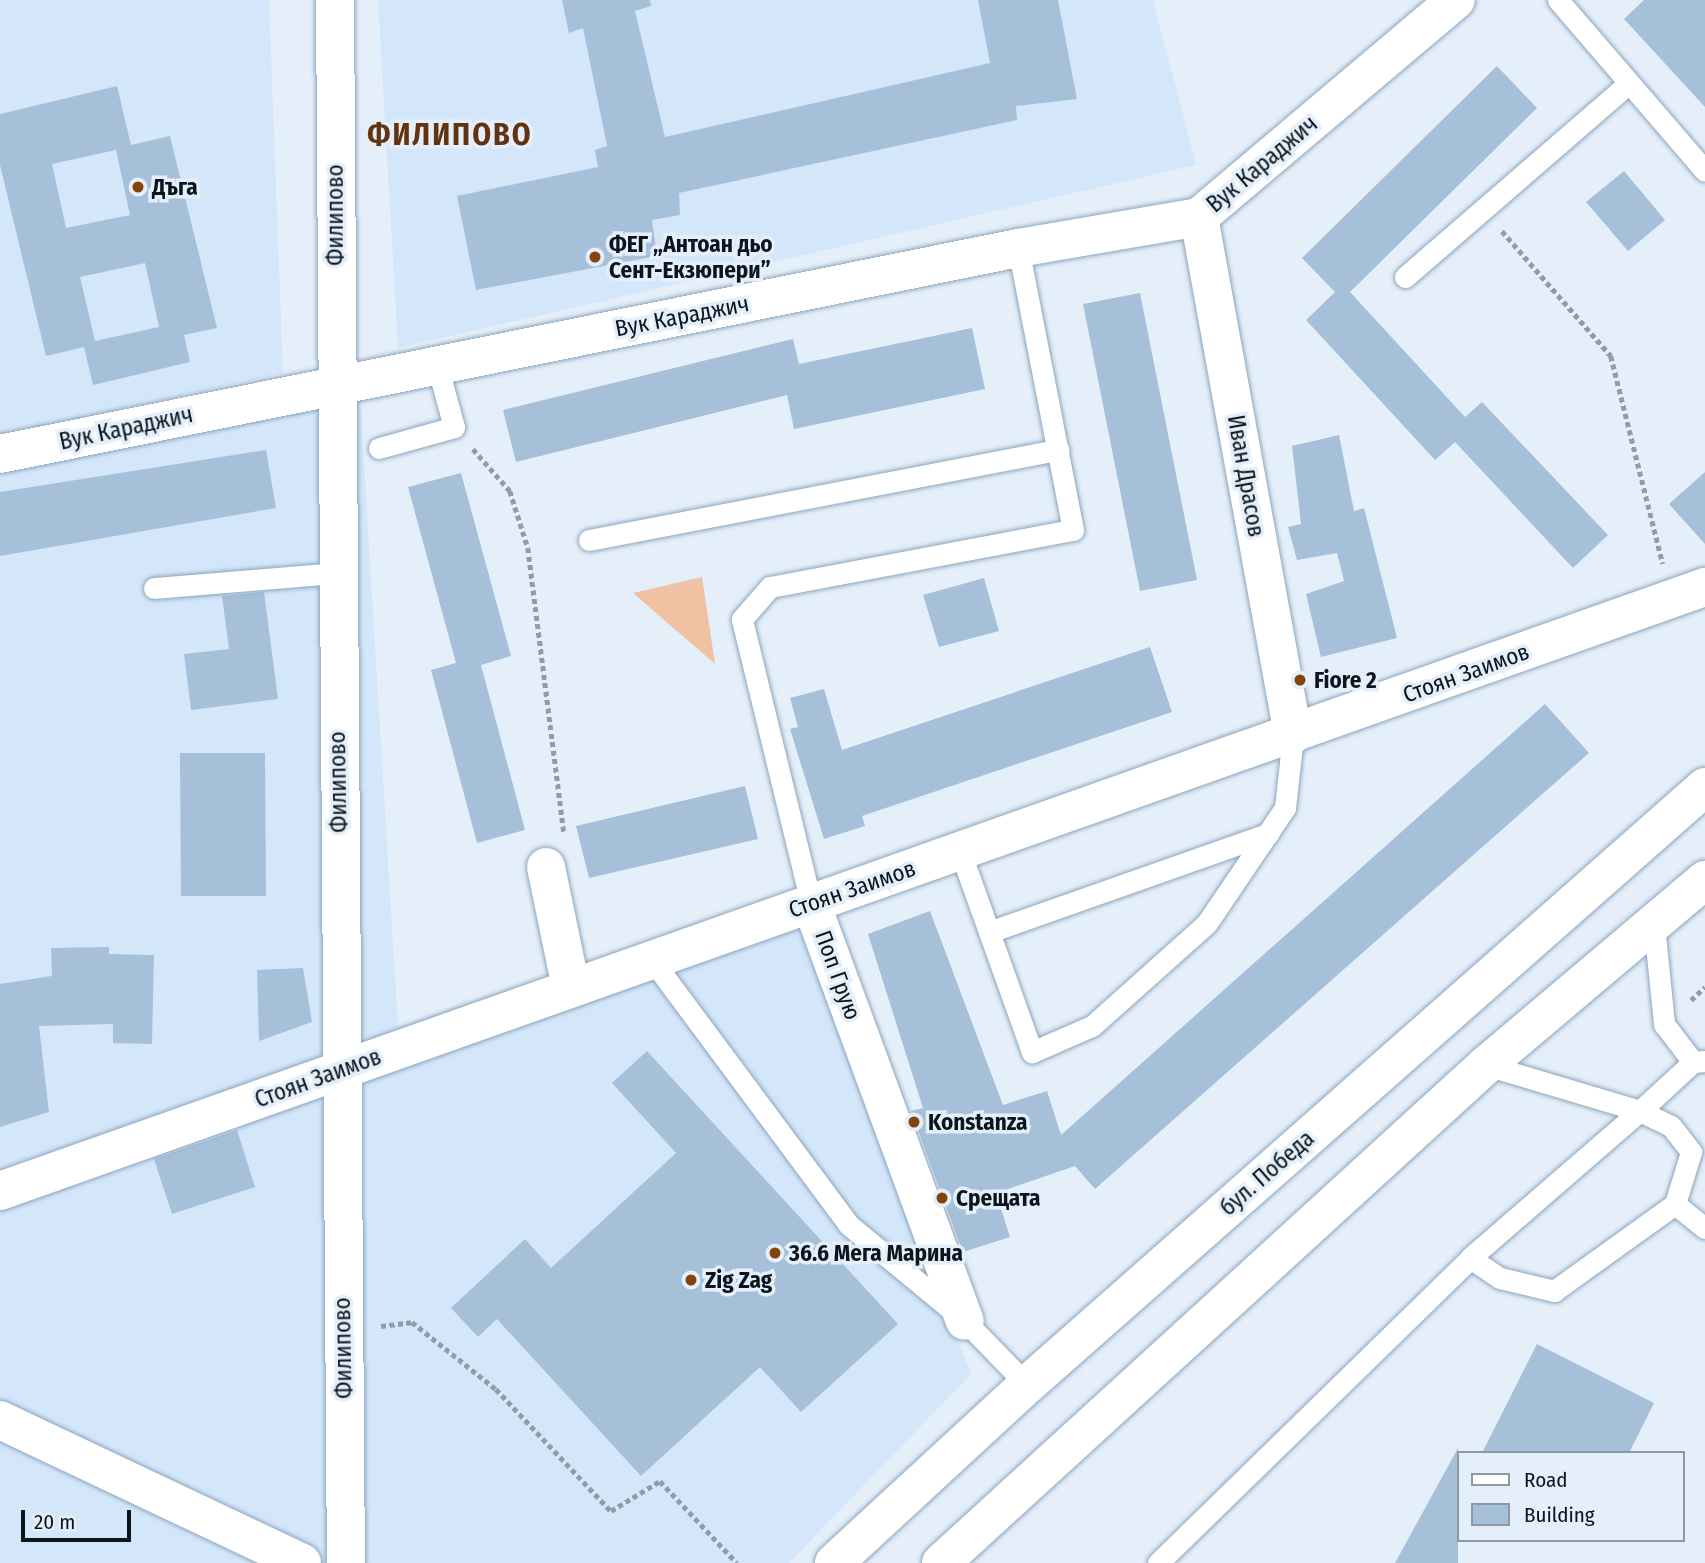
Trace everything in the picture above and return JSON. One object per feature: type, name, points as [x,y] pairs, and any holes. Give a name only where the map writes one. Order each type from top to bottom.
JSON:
[{"type":"street","name":"Филипово","points":[[335,0],[336,573],[346,1563]]},
{"type":"street","name":"Вук Караджич","points":[[0,454],[1018,248],[1199,218],[1456,0]]},
{"type":"street","name":"Иван Драсов","points":[[1199,218],[1293,735]]},
{"type":"street","name":"Стоян Заимов","points":[[0,1191],[1689,593]]},
{"type":"street","name":"бул. Победа","points":[[834,1563],[1027,1385],[1705,787]]},
{"type":"street","points":[[546,867],[571,988]]},
{"type":"street","points":[[941,1563],[1486,1065],[1705,880]]},
{"type":"street","name":"Поп Грую","points":[[811,903],[965,1321]]},
{"type":"street","points":[[0,1420],[302,1563]]},
{"type":"lane","points":[[1558,0],[1705,172]]},
{"type":"lane","points":[[1405,277],[1628,84]]},
{"type":"lane","points":[[589,540],[1058,450],[1018,248]]},
{"type":"lane","points":[[379,448],[454,427],[437,365]]},
{"type":"lane","name":"Поп Грую","points":[[811,903],[742,619],[770,587],[1073,530],[1058,450]]},
{"type":"lane","points":[[154,588],[336,573]]},
{"type":"lane","points":[[960,851],[1032,1052],[1092,1026],[1208,923],[1285,808],[1293,735]]},
{"type":"lane","points":[[989,932],[1268,834]]},
{"type":"lane","points":[[1158,1563],[1470,1258],[1699,1061],[1664,1024],[1654,925]]},
{"type":"lane","points":[[652,960],[849,1224],[965,1321],[1027,1385]]},
{"type":"lane","points":[[1470,1258],[1500,1278],[1554,1291],[1675,1203],[1691,1152],[1671,1126],[1640,1111],[1486,1065]]},
{"type":"lane","points":[[1675,1203],[1705,1228]]},
{"type":"path","points":[[1482,208],[1611,356],[1689,593]]},
{"type":"path","points":[[454,427],[510,491],[528,548],[564,834],[546,867]]},
{"type":"path","points":[[343,1331],[412,1322],[496,1389],[611,1511],[660,1482],[737,1563]]},
{"type":"shaded area","name":"Дъга","points":[[0,0],[269,0],[283,373],[0,436]]},
{"type":"shaded area","name":"ФЕГ „Антоан дьо Сент-Екзюпери”","points":[[378,0],[1153,0],[1196,165],[398,348]]},
{"type":"shaded area","points":[[359,380],[398,1027],[788,895],[971,1374],[789,1563],[0,1563],[0,472]]},
{"type":"shaded area","points":[[702,577],[715,664],[633,593]]},
{"type":"building","points":[[562,0],[650,0],[651,6],[635,11],[665,137],[990,63],[978,0],[1058,0],[1077,99],[1016,106],[1017,120],[679,193],[680,215],[652,220],[657,256],[476,290],[457,196],[598,167],[595,150],[607,146],[583,28],[569,33]]},
{"type":"building","points":[[1644,0],[1705,0],[1705,107],[1624,19]]},
{"type":"building","points":[[1497,66],[1537,108],[1350,292],[1465,417],[1482,402],[1608,535],[1573,568],[1455,442],[1435,460],[1306,320],[1335,292],[1302,258]]},
{"type":"building","points":[[117,86],[131,145],[170,136],[217,328],[184,335],[190,362],[93,385],[84,347],[46,356],[0,165],[0,114]],"holes":[[[116,150],[130,215],[66,228],[52,164]],[[145,263],[159,327],[95,341],[80,277]]]},
{"type":"building","points":[[1624,171],[1665,220],[1628,251],[1586,202]]},
{"type":"building","points":[[1140,293],[1197,580],[1140,591],[1083,304]]},
{"type":"building","points":[[972,328],[985,389],[794,429],[787,395],[516,462],[503,410],[793,339],[799,364]]},
{"type":"building","points":[[1339,435],[1354,511],[1364,508],[1397,638],[1321,657],[1306,594],[1344,581],[1337,553],[1297,560],[1288,527],[1301,524],[1292,446]]},
{"type":"building","points":[[266,450],[276,508],[0,556],[0,492]]},
{"type":"building","points":[[1705,472],[1705,544],[1669,504]]},
{"type":"building","points":[[461,473],[511,656],[481,665],[525,830],[477,843],[431,670],[456,663],[408,487]]},
{"type":"building","points":[[984,578],[999,631],[939,647],[923,595]]},
{"type":"building","points":[[264,592],[278,699],[191,710],[184,654],[229,649],[222,596]]},
{"type":"building","points":[[1150,647],[1172,712],[862,816],[865,826],[824,839],[790,729],[798,727],[790,698],[824,689],[842,750]]},
{"type":"building","points":[[1545,704],[1589,753],[1095,1189],[1075,1166],[996,1193],[1010,1237],[963,1252],[911,1111],[923,1108],[868,934],[930,911],[1003,1105],[1047,1091],[1061,1135]]},
{"type":"building","points":[[180,753],[265,753],[266,896],[181,896]]},
{"type":"building","points":[[745,786],[758,839],[589,878],[576,826]]},
{"type":"building","points":[[109,947],[109,954],[154,955],[152,1044],[113,1043],[113,1024],[39,1026],[49,1112],[0,1127],[0,984],[52,976],[51,948]]},
{"type":"building","points":[[303,968],[312,1022],[259,1041],[257,970]]},
{"type":"building","points":[[647,1051],[898,1324],[801,1412],[760,1367],[641,1476],[497,1319],[478,1337],[451,1308],[525,1239],[551,1268],[676,1153],[612,1083]]},
{"type":"building","points":[[237,1130],[255,1187],[172,1214],[154,1159]]},
{"type":"building","points":[[1537,1344],[1654,1403],[1630,1451],[1483,1451]]},
{"type":"building","points":[[1456,1452],[1458,1563],[1395,1563]]},
{"type":"place","name":"Дъга","points":[[138,187]]},
{"type":"place","name":"ФЕГ „Антоан дьо Сент-Екзюпери”","points":[[595,257]]},
{"type":"place","name":"Fiore 2","points":[[1300,680]]},
{"type":"place","name":"Konstanza","points":[[914,1122]]},
{"type":"place","name":"Срещата","points":[[942,1198]]},
{"type":"place","name":"36.6 Мега Марина","points":[[775,1253]]},
{"type":"place","name":"Zig Zag","points":[[691,1280]]},
{"type":"district","name":"ФИЛИПОВО","points":[[450,135]]}]
